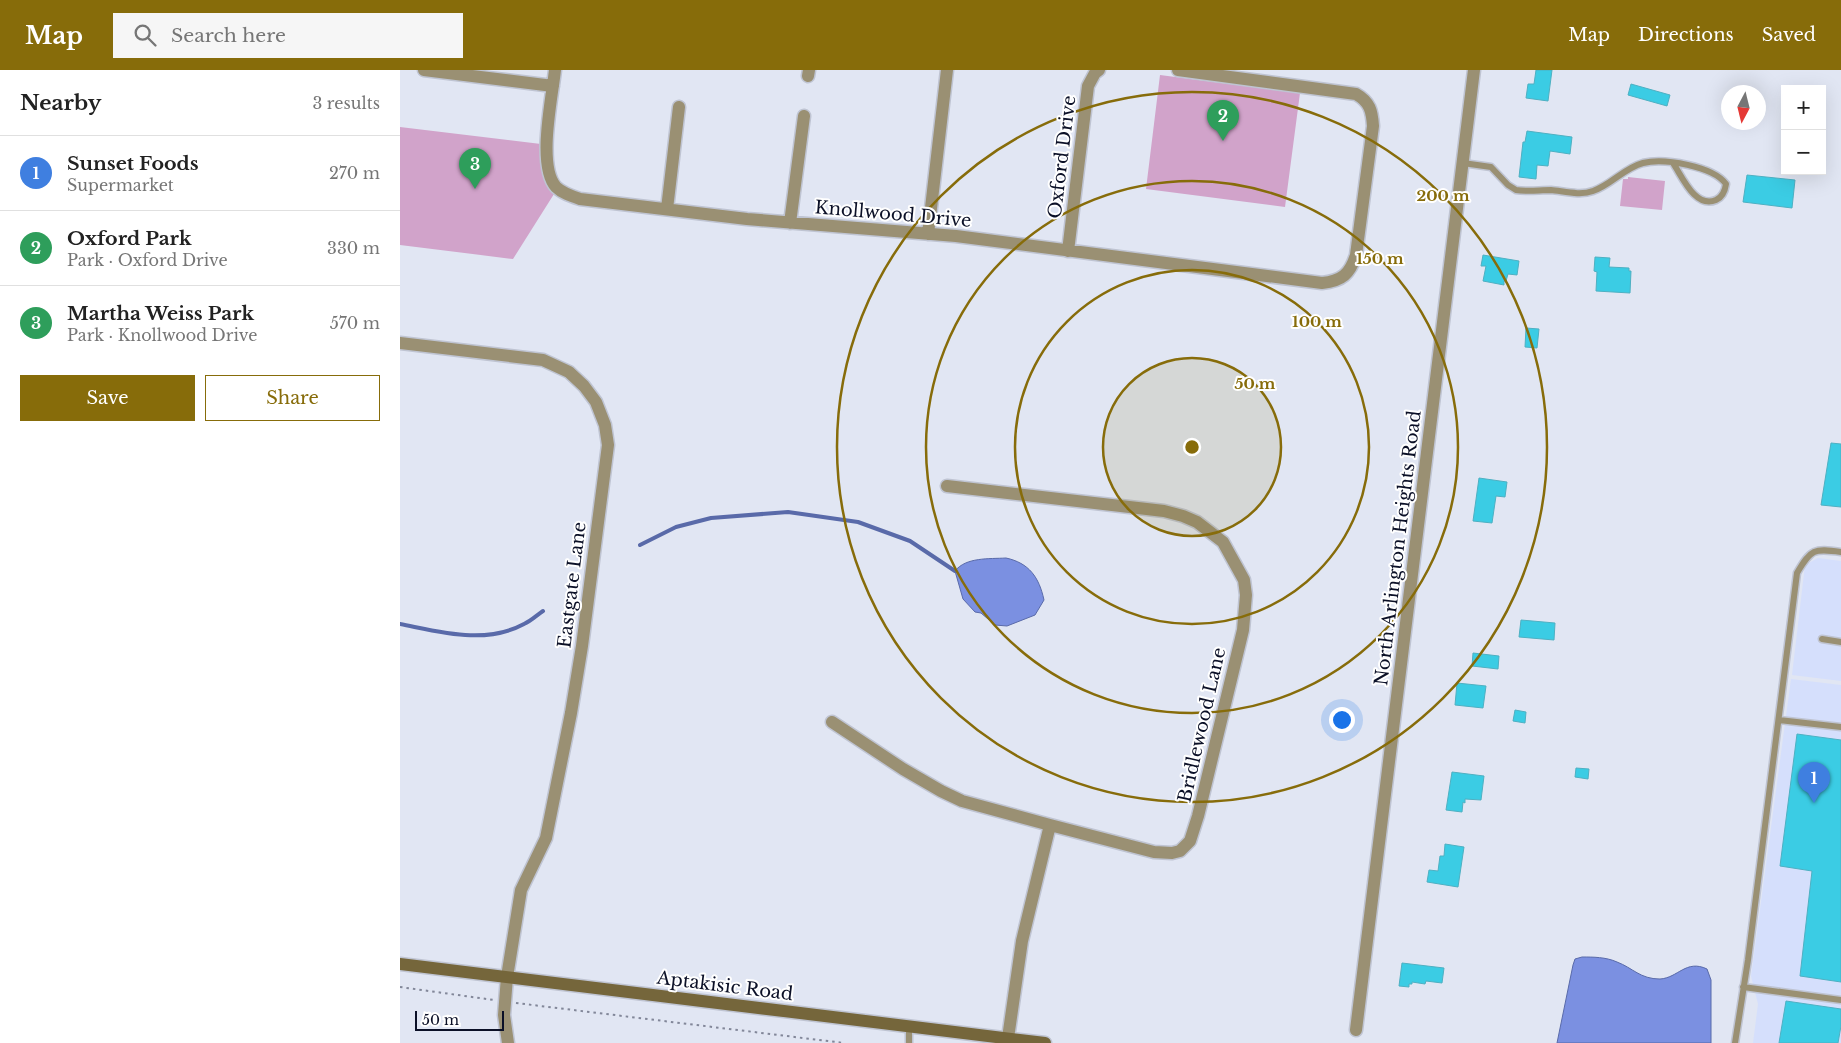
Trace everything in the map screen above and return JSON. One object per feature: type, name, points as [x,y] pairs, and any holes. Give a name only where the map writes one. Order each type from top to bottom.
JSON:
[{"type":"main road","name":"Aptakisic Road","points":[[400,964],[909,1026],[983,1039],[1008,1038],[1045,1043]]},
{"type":"street","points":[[424,70],[553,86]]},
{"type":"street","name":"Knollwood Drive","points":[[556,70],[546,152],[548,174],[556,186],[566,194],[580,199],[790,223],[928,234],[1322,283],[1336,282],[1353,266],[1356,255],[1373,126],[1372,111],[1365,99],[1356,94],[1178,70]]},
{"type":"street","points":[[928,234],[947,70]]},
{"type":"street","name":"Oxford Drive","points":[[1068,251],[1088,86],[1095,73],[1099,70]]},
{"type":"street","name":"North Arlington Heights Road","points":[[1356,1030],[1474,70]]},
{"type":"street","points":[[667,209],[679,107]]},
{"type":"street","points":[[790,223],[804,116]]},
{"type":"street","name":"Eastgate Lane","points":[[400,343],[543,360],[568,372],[584,386],[596,402],[605,425],[608,445],[582,646],[546,838],[521,890],[507,977],[504,1015],[508,1043]]},
{"type":"street","name":"Bridlewood Lane","points":[[832,722],[902,769],[962,801],[1154,852],[1172,854],[1180,852],[1190,841],[1198,816],[1243,630],[1246,595],[1244,580],[1223,542],[1197,522],[1164,511],[947,486]]},
{"type":"street","points":[[1008,1038],[1022,941],[1050,825]]},
{"type":"lane","points":[[1463,163],[1490,167],[1508,185],[1516,190],[1582,192],[1594,191],[1643,163],[1673,163],[1687,164],[1702,169],[1723,180],[1726,184],[1725,192],[1718,200],[1711,202],[1702,201],[1692,193],[1673,163]]},
{"type":"lane","points":[[1736,1043],[1797,573],[1807,555],[1821,549],[1841,552]]},
{"type":"lane","points":[[1822,639],[1841,642]]},
{"type":"lane","points":[[1779,720],[1841,728]]},
{"type":"lane","points":[[1743,987],[1841,1000]]},
{"type":"lane","points":[[909,1026],[909,1043]]},
{"type":"path","points":[[400,987],[505,1002],[844,1043]]},
{"type":"shaded area","points":[[1160,75],[1300,93],[1285,207],[1146,189]]},
{"type":"shaded area","points":[[400,127],[541,144],[543,174],[554,194],[513,259],[400,245]]},
{"type":"shaded area","points":[[1628,177],[1665,181],[1662,210],[1620,206],[1623,179],[1628,179]]},
{"type":"shaded area","points":[[1818,558],[1841,561],[1841,681],[1792,675],[1805,565]]},
{"type":"shaded area","points":[[1791,679],[1841,685],[1841,1043],[1753,1043],[1758,1004],[1751,976]]},
{"type":"water","points":[[1006,558],[1021,563],[1032,572],[1039,584],[1044,600],[1035,615],[1007,626],[995,625],[981,613],[975,612],[963,599],[955,571],[960,566],[971,561]]},
{"type":"water","points":[[1582,957],[1613,960],[1653,979],[1666,978],[1693,966],[1707,969],[1711,980],[1711,1043],[1557,1043],[1573,965],[1575,959]]},
{"type":"building","points":[[1536,70],[1552,70],[1548,101],[1526,98],[1528,84],[1534,84]]},
{"type":"building","points":[[1631,84],[1670,95],[1667,106],[1628,95]]},
{"type":"building","points":[[1527,131],[1572,137],[1570,154],[1550,151],[1548,166],[1537,165],[1536,179],[1519,177],[1523,142],[1525,142]]},
{"type":"building","points":[[1747,175],[1795,180],[1792,208],[1743,202]]},
{"type":"building","points":[[1483,255],[1519,261],[1517,275],[1508,274],[1504,285],[1483,281],[1486,266],[1481,266]]},
{"type":"building","points":[[1595,257],[1610,258],[1609,267],[1629,268],[1629,271],[1631,271],[1630,293],[1596,291],[1597,272],[1594,271]]},
{"type":"building","points":[[1526,328],[1539,329],[1537,348],[1525,347]]},
{"type":"building","points":[[1831,443],[1841,444],[1841,507],[1821,505]]},
{"type":"building","points":[[1479,478],[1507,482],[1505,497],[1496,496],[1492,523],[1473,521]]},
{"type":"building","points":[[1521,620],[1555,623],[1554,640],[1519,637]]},
{"type":"building","points":[[1473,653],[1499,656],[1498,669],[1472,666]]},
{"type":"building","points":[[1457,683],[1486,686],[1483,708],[1455,705]]},
{"type":"building","points":[[1515,710],[1526,712],[1525,723],[1513,721]]},
{"type":"building","points":[[1797,734],[1841,740],[1841,982],[1800,976],[1812,871],[1780,866]]},
{"type":"building","points":[[1576,768],[1589,769],[1588,779],[1575,777]]},
{"type":"building","points":[[1452,772],[1484,776],[1481,800],[1465,799],[1462,812],[1446,810]]},
{"type":"building","points":[[1445,844],[1464,847],[1458,887],[1427,882],[1429,870],[1438,871],[1440,856],[1444,856]]},
{"type":"building","points":[[1402,963],[1444,968],[1442,983],[1426,981],[1425,984],[1412,982],[1412,984],[1409,984],[1409,987],[1399,986]]},
{"type":"building","points":[[1786,1001],[1841,1009],[1838,1043],[1779,1043]]},
{"type":"waterway","points":[[640,545],[676,527],[711,518],[788,512],[858,522],[910,541],[955,571]]},
{"type":"waterway","points":[[400,624],[463,635],[494,634],[524,624],[543,611]]},
{"type":"place","name":"Oxford Park","points":[[1223,141]]},
{"type":"place","name":"Martha Weiss Park","points":[[475,189]]},
{"type":"place","name":"Sunset Foods","points":[[1814,803]]}]
